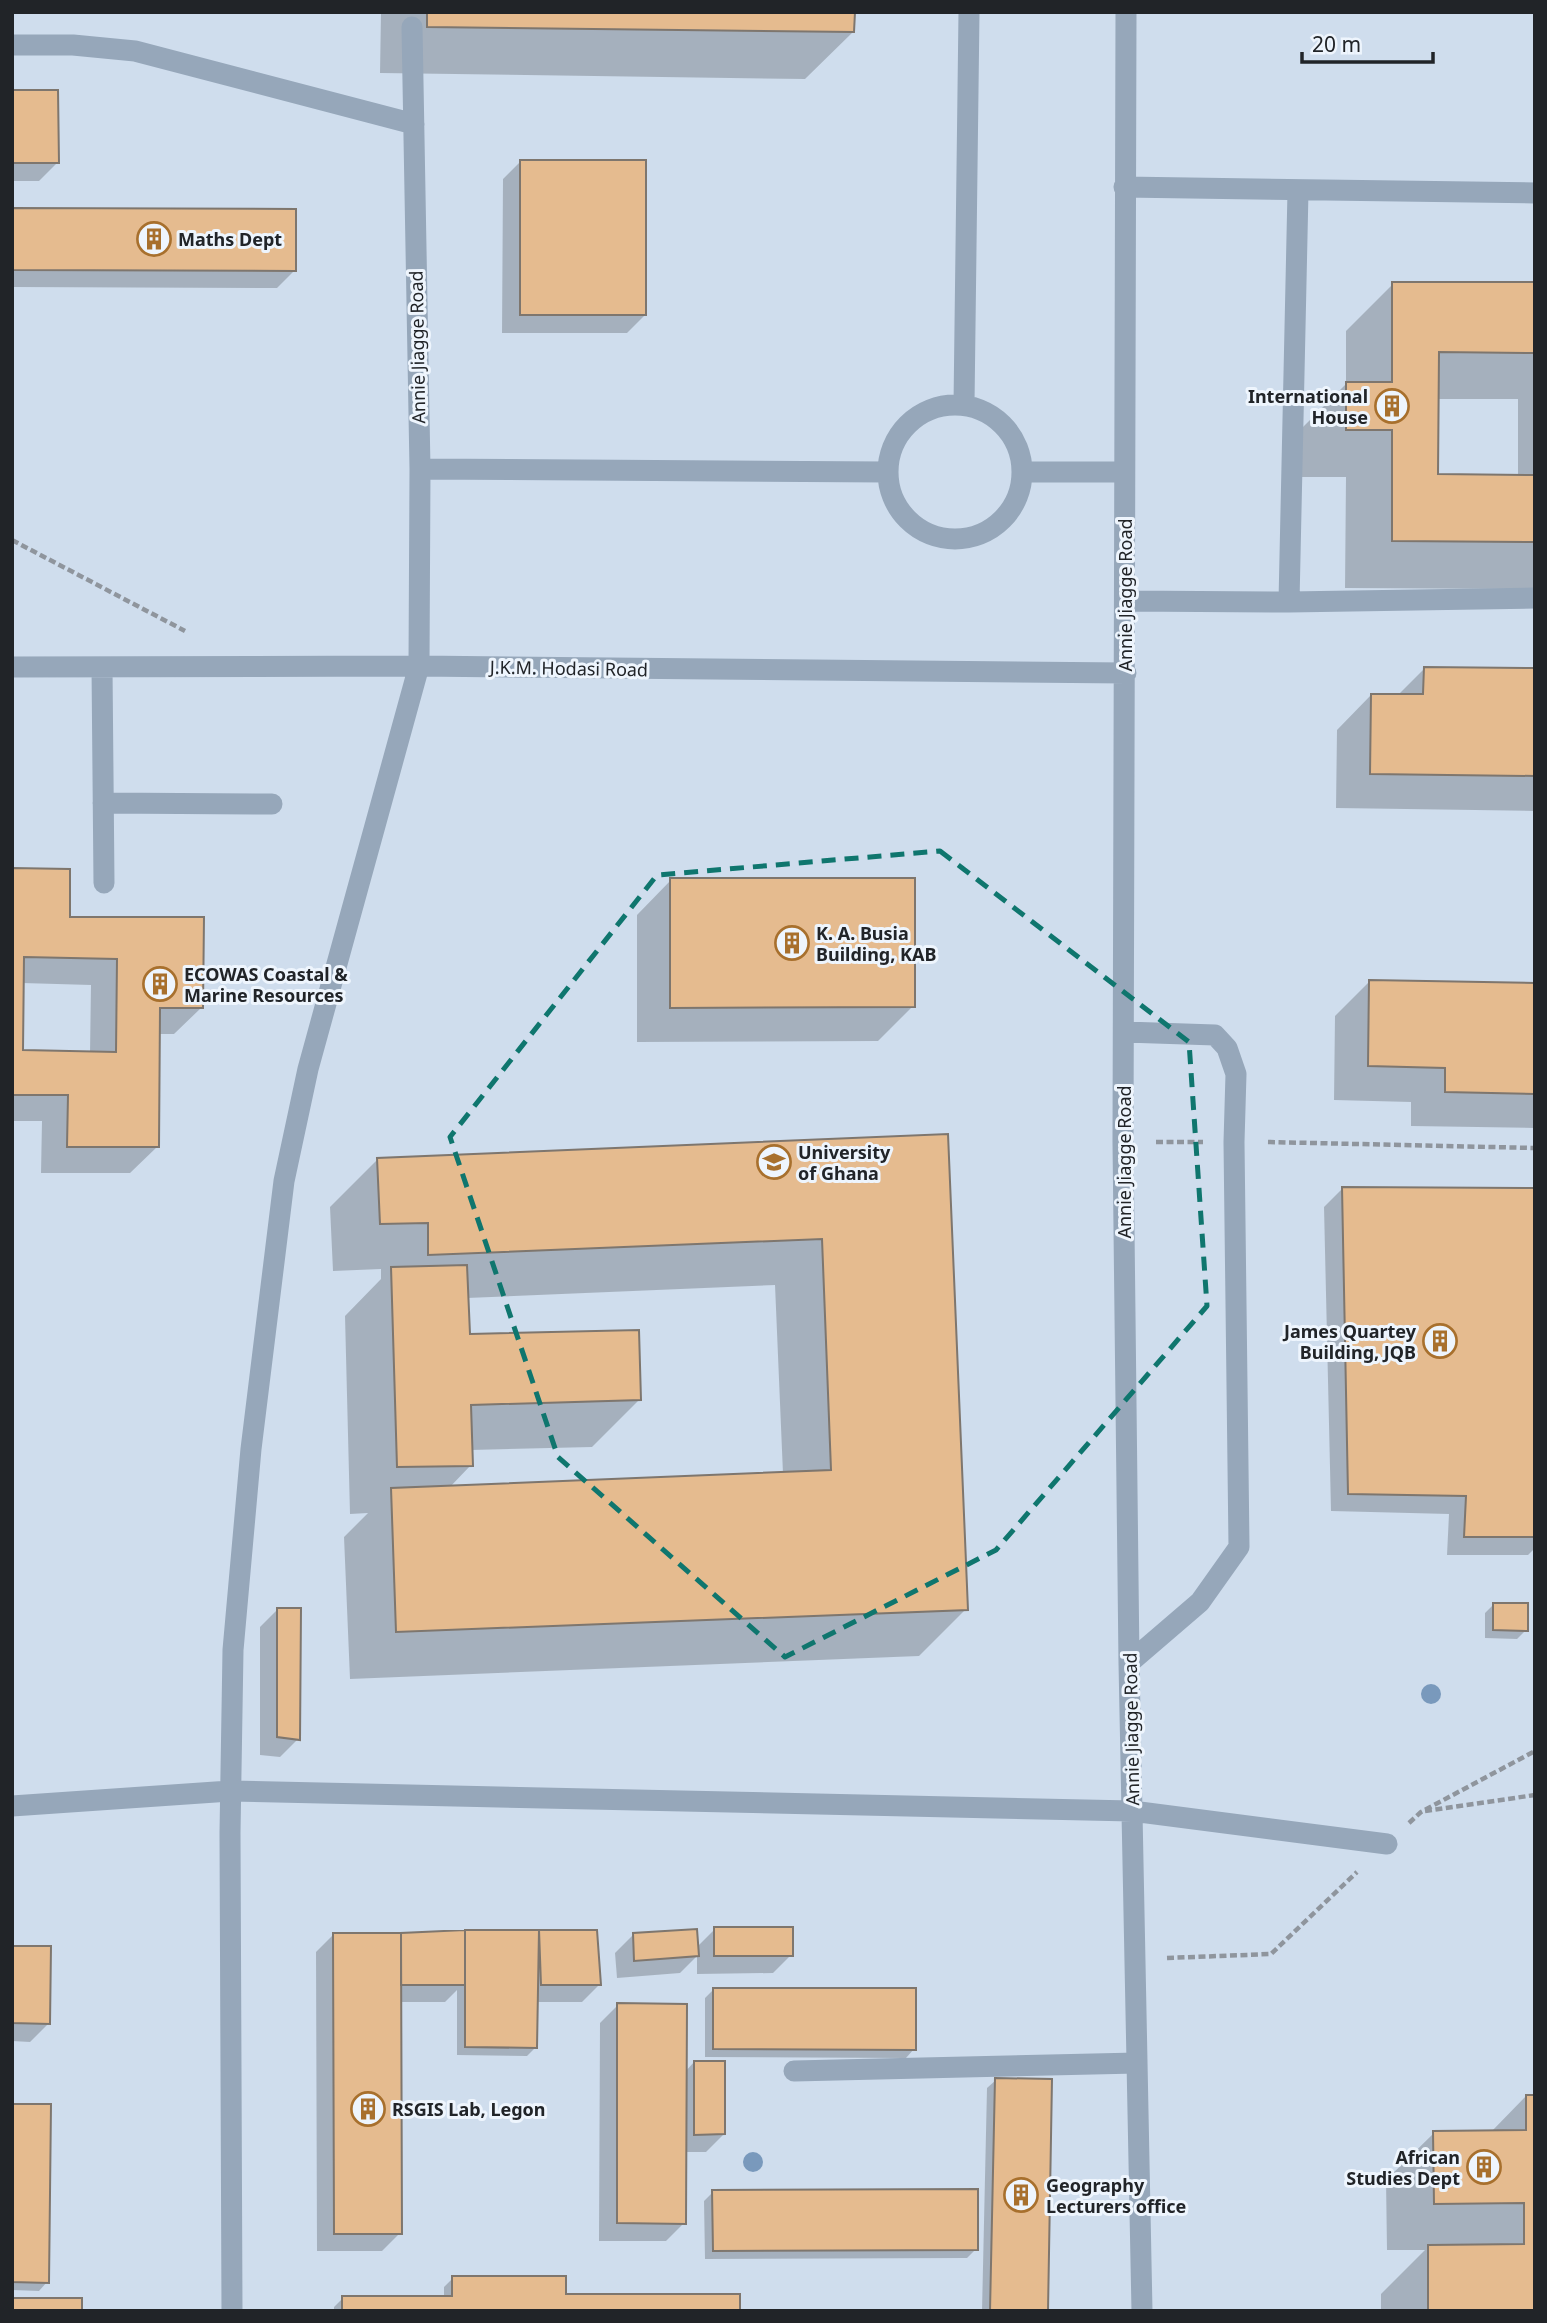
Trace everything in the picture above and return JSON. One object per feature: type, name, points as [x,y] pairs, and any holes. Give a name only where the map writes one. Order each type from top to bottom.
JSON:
[{"type":"street","points":[[964,405],[969,12]]},
{"type":"street","name":"Annie Jiagge Road","points":[[1126,12],[1123,1142],[1129,1663],[1142,2311]]},
{"type":"street","name":"Annie Jiagge Road","points":[[232,2311],[230,1791],[235,1623],[251,1449],[284,1181],[308,1069],[419,666],[419,469],[412,27]]},
{"type":"street","points":[[12,45],[73,45],[135,51],[414,124]]},
{"type":"street","points":[[1124,187],[1535,193]]},
{"type":"street","points":[[1289,602],[1298,191]]},
{"type":"street","points":[[964,405],[983,410],[999,420],[1013,435],[1023,472],[1020,493],[1010,512],[995,527],[976,537],[955,540],[934,536],[915,527],[900,511],[891,493],[887,472],[891,449],[902,430],[920,414],[941,406],[964,405]]},
{"type":"street","points":[[419,469],[887,472]]},
{"type":"street","points":[[1023,472],[1124,472]]},
{"type":"street","points":[[1126,601],[1289,602],[1535,598]]},
{"type":"street","name":"J.K.M. Hodasi Road","points":[[12,667],[419,666],[1126,673]]},
{"type":"street","points":[[102,667],[104,883]]},
{"type":"street","points":[[103,803],[272,804]]},
{"type":"street","points":[[1125,1032],[1216,1035],[1227,1048],[1236,1074],[1234,1142],[1239,1547],[1199,1602],[1129,1663]]},
{"type":"street","points":[[12,1806],[230,1791],[1132,1811],[1387,1844]]},
{"type":"street","points":[[794,2071],[1137,2063]]},
{"type":"path","points":[[12,540],[191,634]]},
{"type":"path","points":[[1123,1142],[1535,1148]]},
{"type":"path","points":[[1135,1959],[1270,1954],[1421,1812],[1535,1751]]},
{"type":"path","points":[[1421,1812],[1535,1796]]},
{"type":"highlighted area","points":[[940,851],[1189,1042],[1207,1306],[996,1550],[785,1657],[558,1457],[450,1137],[657,875]]},
{"type":"shaded area","name":"University of Ghana","points":[[12,12],[1535,12],[1535,2311],[12,2311]]},
{"type":"building","points":[[427,12],[855,12],[854,32],[427,27]]},
{"type":"building","points":[[12,90],[58,90],[59,163],[12,163]]},
{"type":"building","points":[[520,160],[646,160],[646,315],[520,315]]},
{"type":"building","name":"Maths Dept","points":[[12,208],[296,209],[296,271],[12,270]]},
{"type":"building","name":"International House","points":[[1392,282],[1535,282],[1535,353],[1439,352],[1438,474],[1535,475],[1535,542],[1392,541],[1392,430],[1346,430],[1346,382],[1392,382]]},
{"type":"building","points":[[1424,667],[1535,668],[1535,776],[1370,774],[1371,694],[1423,694]]},
{"type":"building","name":"ECOWAS Coastal & Marine Resources","points":[[12,868],[70,869],[70,917],[204,917],[203,1008],[160,1008],[159,1147],[67,1147],[68,1095],[12,1095]],"holes":[[[24,957],[117,959],[116,1052],[23,1050]]]},
{"type":"building","name":"K. A. Busia Building, KAB","points":[[670,878],[915,878],[915,1007],[670,1008]]},
{"type":"building","points":[[1369,980],[1535,983],[1535,1094],[1445,1092],[1445,1068],[1368,1066]]},
{"type":"building","points":[[948,1134],[968,1610],[396,1632],[391,1488],[831,1470],[822,1239],[428,1255],[428,1223],[380,1224],[377,1158]]},
{"type":"building","name":"James Quartey Building, JQB","points":[[1342,1187],[1535,1188],[1535,1537],[1464,1537],[1466,1496],[1348,1494]]},
{"type":"building","points":[[467,1265],[470,1334],[639,1330],[641,1400],[471,1405],[473,1466],[397,1467],[391,1267]]},
{"type":"building","points":[[1493,1603],[1528,1603],[1528,1631],[1493,1630]]},
{"type":"building","points":[[277,1608],[301,1608],[300,1740],[277,1737]]},
{"type":"building","points":[[714,1927],[793,1927],[793,1956],[714,1956]]},
{"type":"building","points":[[697,1929],[699,1956],[634,1961],[633,1933]]},
{"type":"building","points":[[465,1930],[465,1985],[401,1985],[401,1933]]},
{"type":"building","points":[[465,1930],[539,1930],[537,2048],[465,2047]]},
{"type":"building","points":[[539,1930],[597,1930],[601,1985],[541,1985]]},
{"type":"building","name":"RSGIS Lab, Legon","points":[[333,1933],[401,1933],[402,2234],[334,2234]]},
{"type":"building","points":[[12,1946],[51,1946],[50,2024],[12,2023]]},
{"type":"building","points":[[713,1988],[916,1988],[916,2050],[713,2049]]},
{"type":"building","points":[[617,2003],[687,2004],[686,2224],[617,2223]]},
{"type":"building","points":[[694,2061],[725,2061],[725,2134],[694,2135]]},
{"type":"building","name":"Geography Lecturers office","points":[[995,2078],[1052,2079],[1048,2311],[990,2311]]},
{"type":"building","name":"African Studies Dept","points":[[1526,2095],[1535,2095],[1535,2311],[1428,2311],[1428,2245],[1524,2244],[1524,2203],[1434,2204],[1433,2131],[1526,2130]]},
{"type":"building","points":[[12,2104],[51,2104],[49,2283],[12,2282]]},
{"type":"building","points":[[978,2189],[978,2250],[713,2251],[712,2190]]},
{"type":"building","points":[[452,2276],[566,2276],[566,2294],[740,2294],[740,2311],[342,2311],[342,2296],[452,2296]]},
{"type":"building","points":[[12,2298],[82,2298],[82,2311],[12,2311]]},
{"type":"place","name":"Maths Dept","points":[[154,239]]},
{"type":"place","name":"International House","points":[[1392,406]]},
{"type":"place","name":"K. A. Busia Building, KAB","points":[[792,943]]},
{"type":"place","name":"ECOWAS Coastal & Marine Resources","points":[[160,984]]},
{"type":"place","name":"University of Ghana","points":[[774,1162]]},
{"type":"place","name":"James Quartey Building, JQB","points":[[1440,1341]]},
{"type":"place","name":"RSGIS Lab, Legon","points":[[368,2109]]},
{"type":"place","name":"African Studies Dept","points":[[1484,2167]]},
{"type":"place","name":"Geography Lecturers office","points":[[1021,2195]]}]
